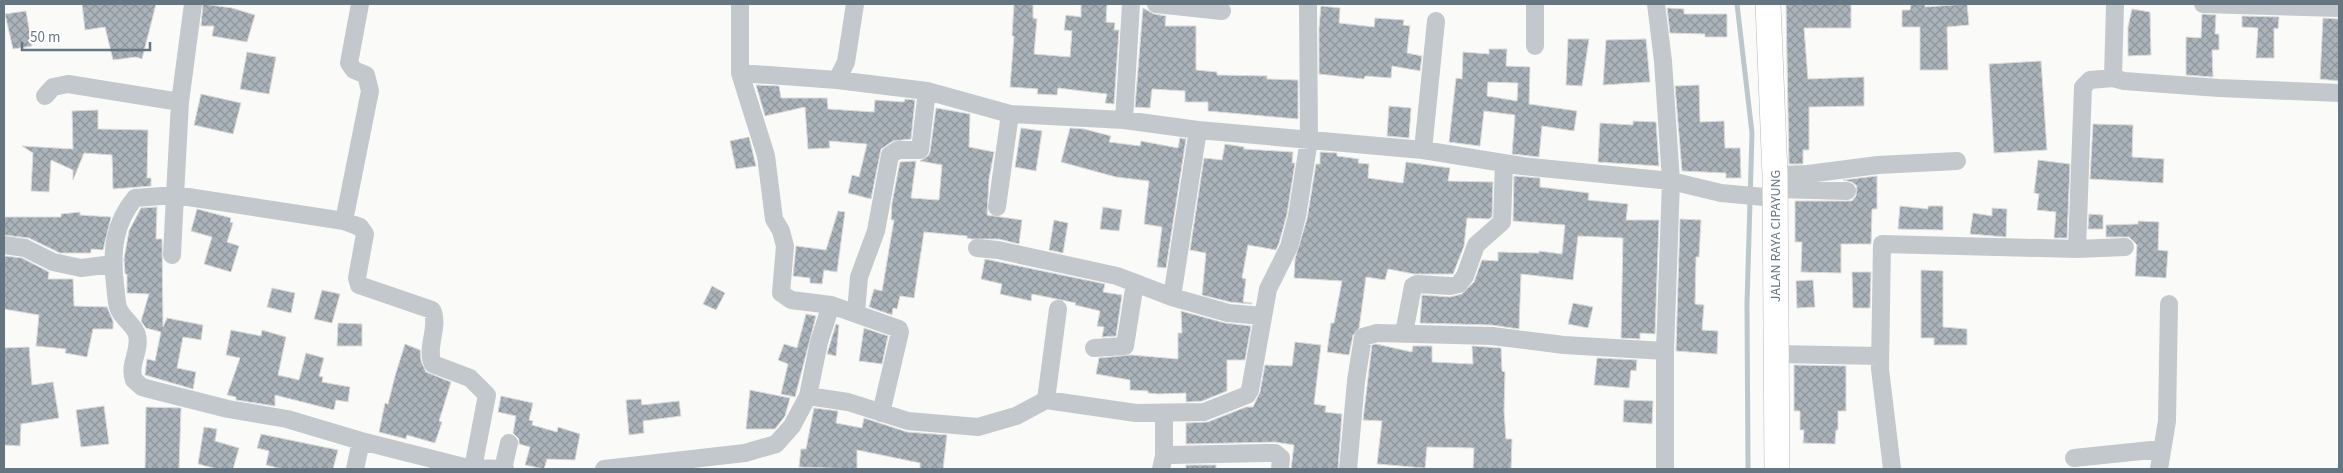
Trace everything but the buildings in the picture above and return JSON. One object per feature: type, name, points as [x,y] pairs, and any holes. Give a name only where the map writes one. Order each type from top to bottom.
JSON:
[{"type":"main road","name":"JALAN RAYA CIPAYUNG","points":[[1768,4],[1777,469]]},
{"type":"street","points":[[172,255],[180,102],[193,4]]},
{"type":"street","points":[[344,221],[370,91],[366,75],[354,70],[349,63],[360,4]]},
{"type":"street","points":[[740,4],[740,73],[766,156],[774,219],[781,231],[785,246],[781,293],[791,300],[831,305],[856,313],[895,327],[900,332],[881,413]]},
{"type":"street","points":[[836,80],[846,62],[855,4]]},
{"type":"street","points":[[1124,120],[1131,4]]},
{"type":"street","points":[[1156,4],[1222,11]]},
{"type":"street","points":[[808,396],[848,402],[908,421],[978,427],[1016,416],[1046,400],[1136,413],[1164,413],[1204,412],[1247,395],[1250,390],[1268,289],[1289,247],[1297,216],[1309,140],[1308,4]]},
{"type":"street","points":[[1535,4],[1535,46]]},
{"type":"street","points":[[1656,4],[1663,61],[1671,181],[1665,351],[1665,469]]},
{"type":"street","points":[[2113,78],[2115,4]]},
{"type":"street","points":[[2203,4],[2339,8]]},
{"type":"street","points":[[1423,150],[1436,21]]},
{"type":"street","points":[[740,73],[836,80],[927,91],[1010,114],[1124,120],[1198,130],[1423,150],[1504,163],[1671,181],[1720,193],[1772,190],[1846,191]]},
{"type":"street","points":[[2077,249],[2083,87],[2090,80],[2113,78],[2124,81],[2219,88],[2339,93]]},
{"type":"street","points":[[45,96],[53,87],[68,84],[180,102]]},
{"type":"street","points":[[856,313],[859,278],[876,231],[890,155],[898,150],[920,150],[927,91]]},
{"type":"street","points":[[997,207],[1010,114]]},
{"type":"street","points":[[1172,297],[1198,130]]},
{"type":"street","points":[[1772,190],[1808,174],[1878,165],[1957,161]]},
{"type":"street","points":[[1404,333],[1413,286],[1417,284],[1450,286],[1459,284],[1476,245],[1502,222],[1504,163]]},
{"type":"street","points":[[472,469],[487,395],[470,378],[433,364],[431,354],[435,316],[432,310],[359,285],[357,278],[365,234],[360,227],[344,221],[175,195],[135,198],[125,210],[116,234],[113,264],[118,308],[137,334],[131,374],[134,380],[142,386],[228,409],[287,419],[360,441],[472,469],[504,469],[509,443]]},
{"type":"street","points":[[1892,469],[1880,369],[1882,244],[2077,249],[2125,247]]},
{"type":"street","points":[[4,245],[25,248],[53,262],[80,268],[113,264]]},
{"type":"street","points":[[977,248],[998,250],[1117,276],[1172,297],[1228,312],[1262,316]]},
{"type":"street","points":[[1094,348],[1125,346],[1135,283]]},
{"type":"street","points":[[2159,469],[2167,421],[2169,304]]},
{"type":"street","points":[[604,469],[745,454],[776,444],[792,426],[808,396],[819,342],[831,305]]},
{"type":"street","points":[[1046,400],[1058,309]]},
{"type":"street","points":[[1348,469],[1356,381],[1363,337],[1377,333],[1492,336],[1564,345],[1665,351]]},
{"type":"street","points":[[1776,354],[1880,356]]},
{"type":"street","points":[[1164,413],[1162,463],[1275,454],[1281,458],[1280,469]]},
{"type":"street","points":[[355,469],[360,441]]},
{"type":"street","points":[[2074,458],[2162,450]]},
{"type":"waterway","points":[[1737,4],[1752,133],[1747,304],[1748,469]]}]
